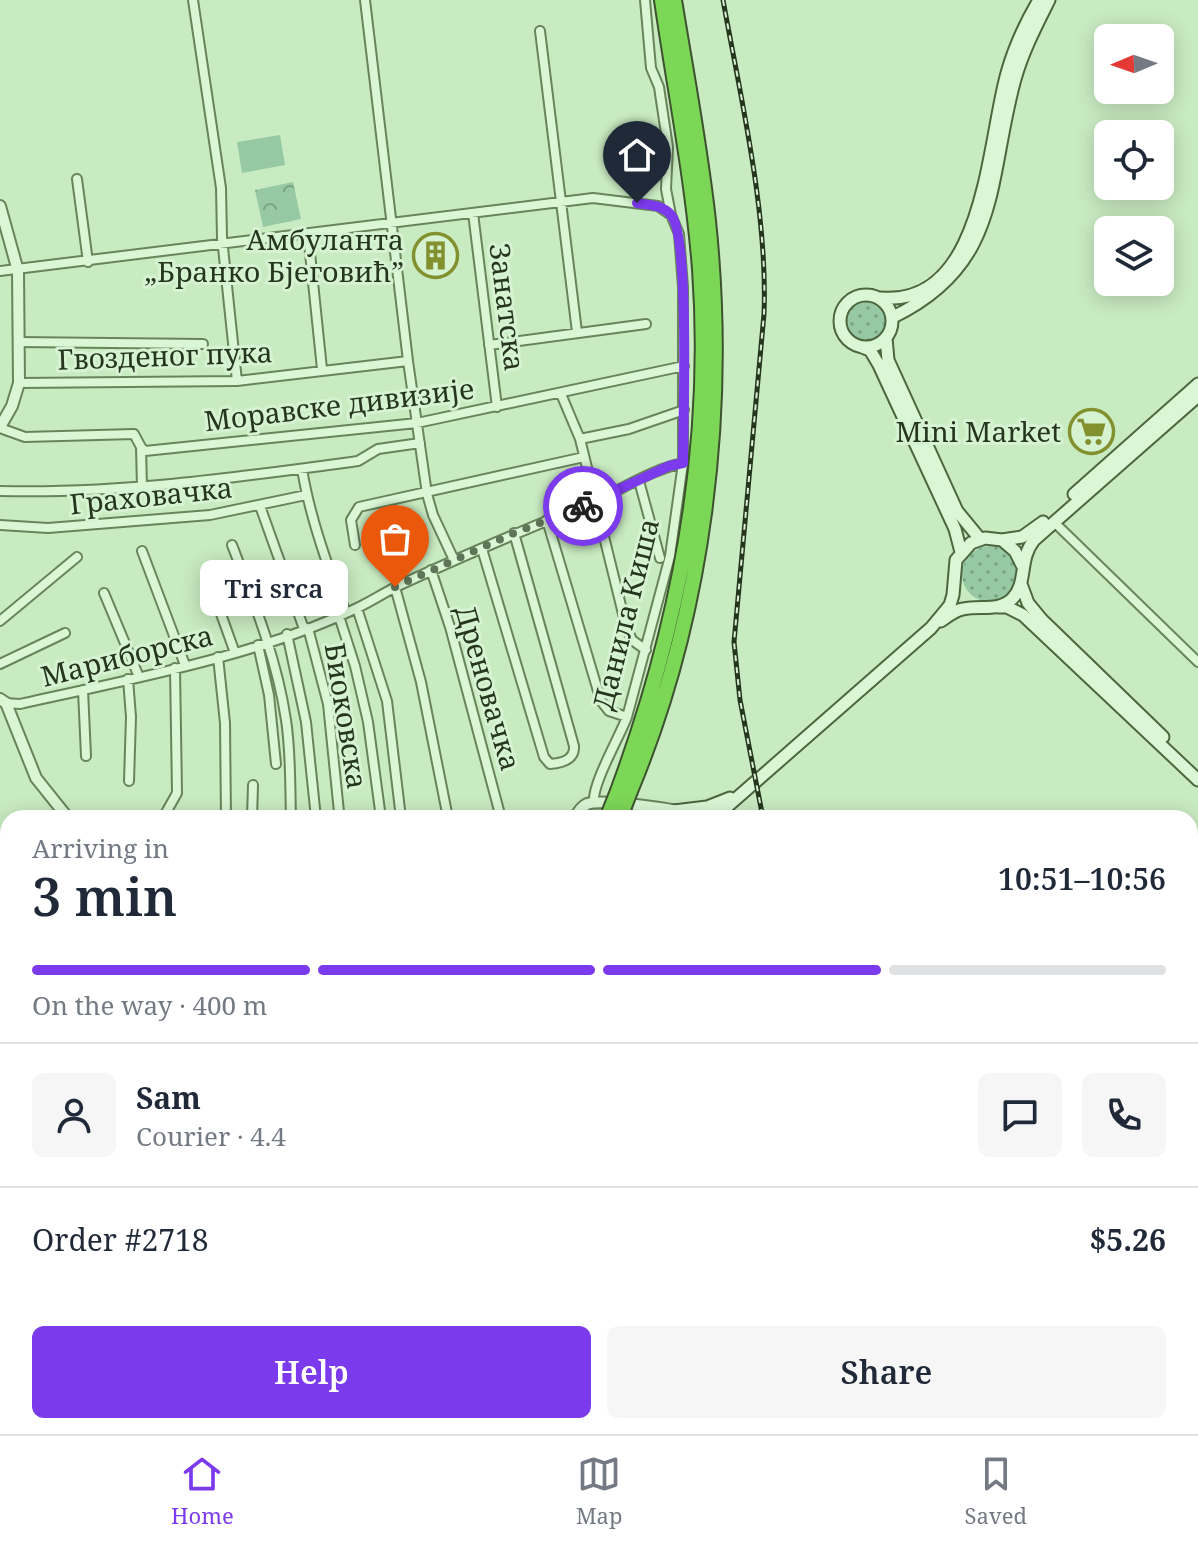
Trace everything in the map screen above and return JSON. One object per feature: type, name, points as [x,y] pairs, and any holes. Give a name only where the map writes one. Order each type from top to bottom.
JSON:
[{"type":"highway","points":[[662,0],[695,166]]},
{"type":"highway","points":[[617,810],[664,652],[679,587],[699,447],[703,365],[700,209],[674,0]]},
{"type":"main road","points":[[961,552],[955,529],[879,365],[870,350],[851,342],[843,333],[840,322],[848,301],[858,295],[906,298],[927,289],[952,264],[966,240],[979,206],[1007,74],[1039,0]]},
{"type":"main road","points":[[893,317],[911,309],[947,282],[974,244],[990,202],[1021,58],[1049,0]]},
{"type":"main road","points":[[862,347],[875,346],[886,338],[892,325],[889,307],[881,298]]},
{"type":"main road","points":[[886,338],[888,360],[957,511],[980,539]]},
{"type":"main road","points":[[931,628],[950,605],[956,563],[961,552],[980,539],[1017,539],[1035,529],[1198,384]]},
{"type":"main road","points":[[1198,396],[1030,546],[1022,565],[1021,584],[1028,603],[1042,620],[1198,771]]},
{"type":"main road","points":[[1002,540],[1015,551],[1022,565]]},
{"type":"main road","points":[[954,578],[963,597],[980,607]]},
{"type":"main road","points":[[997,607],[1013,597],[1021,584]]},
{"type":"main road","points":[[723,810],[931,628],[958,610],[980,607],[1007,607],[1023,615],[1198,780]]},
{"type":"main road","points":[[682,810],[707,807],[744,790]]},
{"type":"street","points":[[193,0],[221,188],[223,244],[237,381]]},
{"type":"street","points":[[365,0],[427,494],[454,560]]},
{"type":"street","name":"Данила Киша","points":[[594,802],[595,785],[627,717],[646,650],[670,556],[683,463],[684,366],[679,234],[671,215],[666,189],[668,147],[659,87],[651,68],[645,0]]},
{"type":"street","points":[[540,31],[577,332]]},
{"type":"street","points":[[77,179],[88,262]]},
{"type":"street","points":[[0,271],[593,198],[658,206],[671,215]]},
{"type":"street","points":[[0,206],[3,228],[18,271],[19,383],[12,406],[0,428],[25,437],[134,434],[141,447],[142,487]]},
{"type":"street","name":"Занатска","points":[[473,213],[497,407]]},
{"type":"street","points":[[308,234],[322,369]]},
{"type":"street","points":[[489,345],[646,324]]},
{"type":"street","points":[[18,342],[203,344]]},
{"type":"street","name":"Гвозденог пука","points":[[19,383],[237,381],[408,361]]},
{"type":"street","name":"Моравске дивизије","points":[[141,447],[145,451],[417,423],[684,366]]},
{"type":"street","points":[[561,394],[580,439],[626,626],[632,640],[646,650]]},
{"type":"street","points":[[580,439],[629,429],[684,410]]},
{"type":"street","points":[[0,491],[142,487],[302,469],[358,461],[378,449],[396,444],[420,443]]},
{"type":"street","points":[[355,545],[351,524],[356,509],[364,505],[427,494],[584,457]]},
{"type":"street","name":"Мариборска","points":[[2,702],[20,704],[83,690],[258,645],[357,608],[395,587],[514,533],[596,501],[669,466],[683,463]]},
{"type":"street","points":[[302,469],[306,495],[342,614],[368,722],[380,810]]},
{"type":"street","points":[[639,481],[660,558]]},
{"type":"street","name":"Граховачка","points":[[0,525],[48,528],[210,515],[306,495]]},
{"type":"street","name":"Биоковска","points":[[260,506],[306,628],[328,704],[339,810]]},
{"type":"street","points":[[547,520],[601,701],[609,711],[627,717]]},
{"type":"street","points":[[1054,522],[1198,662]]},
{"type":"street","points":[[482,549],[544,757],[550,764],[563,761],[571,757],[574,749],[514,533]]},
{"type":"street","points":[[232,545],[269,641],[287,721],[291,810]]},
{"type":"street","points":[[142,551],[185,665]]},
{"type":"street","points":[[0,621],[77,557]]},
{"type":"street","name":"Дреновачка","points":[[431,570],[450,627],[499,810]]},
{"type":"street","points":[[395,587],[421,682],[446,810]]},
{"type":"street","points":[[212,589],[235,653]]},
{"type":"street","points":[[104,593],[139,677]]},
{"type":"street","points":[[357,608],[387,701],[400,810]]},
{"type":"street","points":[[0,664],[65,633]]},
{"type":"street","points":[[287,634],[306,722],[315,810]]},
{"type":"street","name":"Мариборска","points":[[258,645],[269,695],[276,764]]},
{"type":"street","points":[[218,657],[225,723],[226,810]]},
{"type":"street","points":[[167,810],[177,793],[175,668]]},
{"type":"street","points":[[128,679],[131,717],[129,781]]},
{"type":"street","points":[[83,690],[86,756]]},
{"type":"street","points":[[2,702],[36,778],[62,810]]},
{"type":"street","points":[[252,810],[253,785]]},
{"type":"street","points":[[581,810],[594,802],[665,810]]},
{"type":"green space","points":[[280,135],[285,165],[242,173],[237,142]]},
{"type":"green space","points":[[293,182],[301,219],[263,227],[255,190]]},
{"type":"green space","points":[[866,302],[880,307],[885,321],[880,335],[866,340],[852,335],[847,321],[852,307]]},
{"type":"green space","points":[[990,546],[1010,554],[1018,574],[1010,594],[990,602],[970,594],[962,574],[970,554]]},
{"type":"railway","points":[[723,0],[758,197],[764,276],[764,314],[734,642],[740,700],[761,810]]},
{"type":"way so far","points":[[395,587],[514,533],[583,506]]},
{"type":"place","name":"Амбуланта „Бранко Бјеговић”","points":[[435,256]]},
{"type":"place","name":"Mini Market","points":[[1092,432]]},
{"type":"place","name":"Tri srca","points":[[395,587]]},
{"type":"route","points":[[583,506],[669,466],[683,463],[683,287],[679,234],[677,223],[666,211],[658,206],[637,203]]}]
